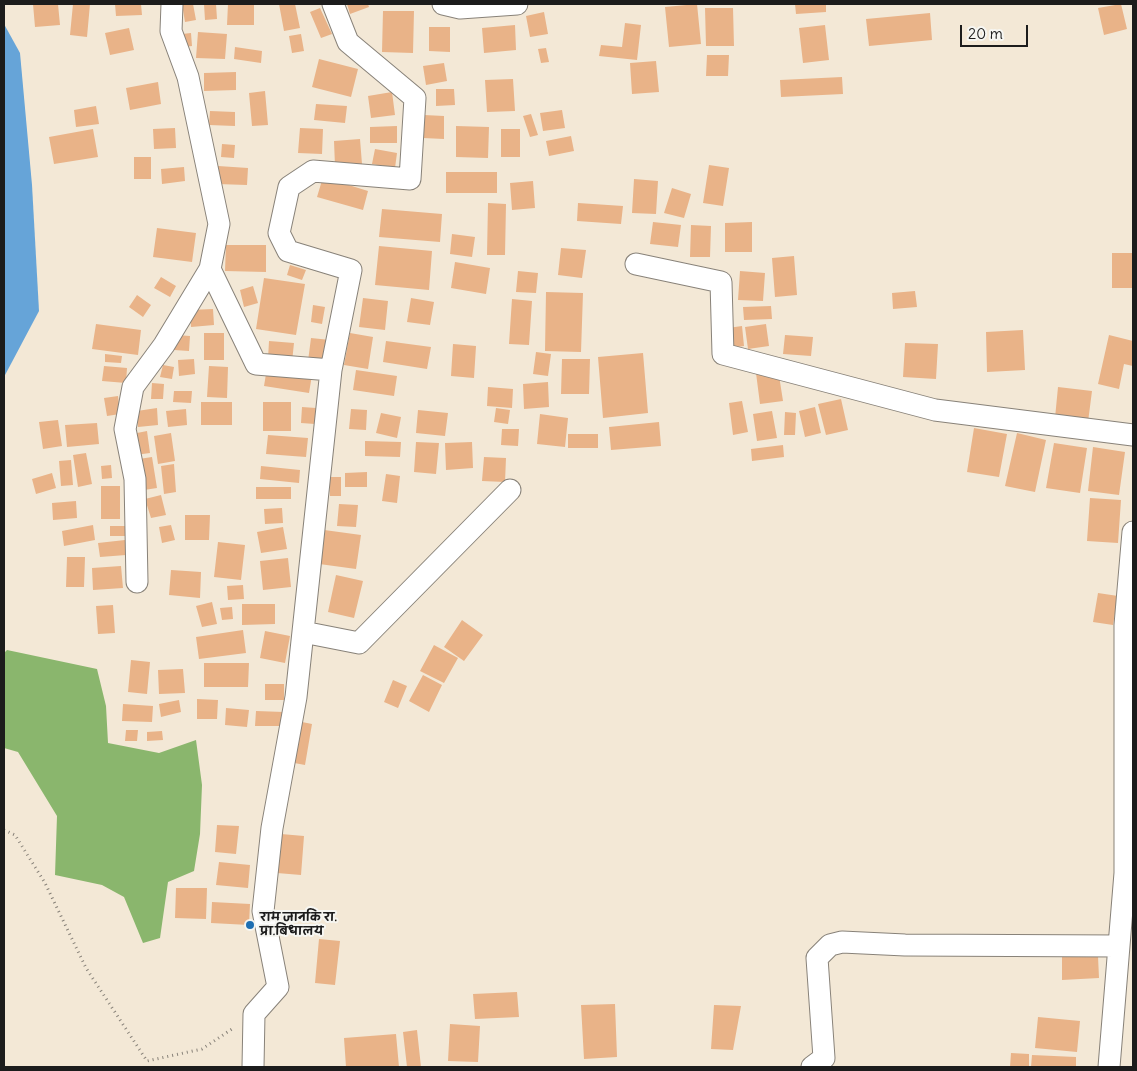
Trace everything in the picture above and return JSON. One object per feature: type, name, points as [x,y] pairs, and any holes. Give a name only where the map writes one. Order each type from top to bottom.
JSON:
[{"type":"street","points":[[137,582],[135,479],[125,429],[133,387],[164,345],[210,269],[219,224],[188,76],[172,31],[172,4]]},
{"type":"street","points":[[253,1067],[254,1014],[278,987],[263,911],[272,828],[296,697],[331,370],[350,270],[288,251],[279,233],[290,187],[312,172],[410,179],[415,98],[348,42],[333,4]]},
{"type":"street","points":[[443,4],[460,8],[517,4]]},
{"type":"street","points":[[636,264],[721,282],[723,354],[935,410],[1133,435]]},
{"type":"street","points":[[210,269],[256,364],[331,370]]},
{"type":"street","points":[[303,632],[359,643],[510,490]]},
{"type":"street","points":[[1109,1067],[1125,873],[1125,625],[1133,532]]},
{"type":"street","points":[[812,1067],[824,1058],[817,958],[830,945],[842,942],[905,945],[1119,946]]},
{"type":"path","points":[[4,830],[15,835],[45,883],[86,968],[147,1061],[202,1049],[254,1014]]},
{"type":"green space","points":[[7,650],[97,669],[106,706],[108,743],[159,753],[196,740],[202,785],[200,834],[194,871],[168,882],[160,938],[143,943],[124,897],[102,885],[55,875],[57,816],[18,752],[4,748],[4,653]]},
{"type":"water","points":[[4,24],[20,53],[32,185],[39,311],[4,377]]},
{"type":"building","points":[[33,4],[58,4],[60,25],[35,27]]},
{"type":"building","points":[[73,4],[90,4],[87,37],[70,35]]},
{"type":"building","points":[[115,4],[141,4],[142,15],[116,16]]},
{"type":"building","points":[[182,4],[193,4],[196,20],[185,22]]},
{"type":"building","points":[[204,4],[216,4],[217,19],[205,20]]},
{"type":"building","points":[[228,4],[254,4],[254,25],[227,25]]},
{"type":"building","points":[[279,4],[295,4],[300,28],[284,31]]},
{"type":"building","points":[[347,4],[368,4],[369,7],[350,14]]},
{"type":"building","points":[[697,4],[701,44],[669,47],[665,7]]},
{"type":"building","points":[[795,4],[826,4],[826,12],[796,14]]},
{"type":"building","points":[[1121,4],[1127,29],[1104,35],[1098,8]]},
{"type":"building","points":[[320,8],[332,34],[321,38],[310,12]]},
{"type":"building","points":[[705,8],[733,8],[734,46],[706,46]]},
{"type":"building","points":[[383,11],[414,11],[413,53],[382,52]]},
{"type":"building","points":[[544,12],[548,34],[530,37],[526,16]]},
{"type":"building","points":[[930,13],[932,40],[869,46],[866,19]]},
{"type":"building","points":[[625,23],[641,25],[637,60],[599,56],[601,45],[622,47]]},
{"type":"building","points":[[515,25],[516,50],[484,53],[482,28]]},
{"type":"building","points":[[825,25],[829,60],[803,63],[799,28]]},
{"type":"building","points":[[429,27],[450,27],[450,52],[429,51]]},
{"type":"building","points":[[129,28],[134,50],[110,55],[105,33]]},
{"type":"building","points":[[198,32],[227,34],[225,59],[196,58]]},
{"type":"building","points":[[191,33],[192,46],[184,47],[182,34]]},
{"type":"building","points":[[301,34],[304,51],[292,53],[289,36]]},
{"type":"building","points":[[235,47],[262,51],[261,63],[234,59]]},
{"type":"building","points":[[546,48],[549,62],[541,63],[538,49]]},
{"type":"building","points":[[707,55],[729,55],[728,76],[706,76]]},
{"type":"building","points":[[319,59],[358,69],[351,97],[312,87]]},
{"type":"building","points":[[656,61],[659,92],[632,94],[630,63]]},
{"type":"building","points":[[444,63],[447,81],[426,85],[423,66]]},
{"type":"building","points":[[236,72],[236,90],[204,91],[204,73]]},
{"type":"building","points":[[842,77],[843,94],[781,97],[780,80]]},
{"type":"building","points":[[513,79],[515,111],[487,112],[485,80]]},
{"type":"building","points":[[158,82],[161,104],[130,110],[126,88]]},
{"type":"building","points":[[436,89],[454,89],[455,105],[436,106]]},
{"type":"building","points":[[265,91],[268,125],[252,126],[249,93]]},
{"type":"building","points":[[392,92],[395,115],[371,118],[368,96]]},
{"type":"building","points":[[316,104],[347,106],[345,123],[314,120]]},
{"type":"building","points":[[96,106],[99,124],[76,127],[74,110]]},
{"type":"building","points":[[562,110],[565,128],[543,131],[540,113]]},
{"type":"building","points":[[210,111],[235,112],[235,126],[209,125]]},
{"type":"building","points":[[531,114],[538,135],[530,137],[523,116]]},
{"type":"building","points":[[424,115],[444,116],[444,139],[423,138]]},
{"type":"building","points":[[397,126],[397,143],[370,143],[370,127]]},
{"type":"building","points":[[456,126],[489,127],[488,158],[456,157]]},
{"type":"building","points":[[175,128],[176,148],[154,149],[153,129]]},
{"type":"building","points":[[300,128],[323,129],[322,154],[298,153]]},
{"type":"building","points":[[93,129],[98,157],[54,164],[49,137]]},
{"type":"building","points":[[501,129],[520,129],[520,157],[501,157]]},
{"type":"building","points":[[571,136],[574,151],[549,156],[546,141]]},
{"type":"building","points":[[360,139],[362,164],[335,166],[334,141]]},
{"type":"building","points":[[222,144],[235,145],[234,158],[221,157]]},
{"type":"building","points":[[375,149],[397,153],[395,168],[372,164]]},
{"type":"building","points":[[134,157],[151,157],[151,179],[134,179]]},
{"type":"building","points":[[709,165],[729,168],[723,206],[703,203]]},
{"type":"building","points":[[218,166],[248,168],[247,185],[217,184]]},
{"type":"building","points":[[184,167],[185,181],[162,184],[161,169]]},
{"type":"building","points":[[446,172],[497,172],[497,193],[446,193]]},
{"type":"building","points":[[323,177],[368,191],[363,210],[317,197]]},
{"type":"building","points":[[634,179],[658,181],[656,214],[632,213]]},
{"type":"building","points":[[533,181],[535,208],[512,210],[510,183]]},
{"type":"building","points":[[672,188],[691,194],[684,218],[664,213]]},
{"type":"building","points":[[488,203],[506,204],[505,255],[487,255]]},
{"type":"building","points":[[578,203],[623,206],[621,224],[577,221]]},
{"type":"building","points":[[382,209],[442,214],[440,242],[379,237]]},
{"type":"building","points":[[653,222],[681,225],[678,247],[650,244]]},
{"type":"building","points":[[752,222],[752,252],[725,252],[725,223]]},
{"type":"building","points":[[691,225],[711,226],[710,257],[690,257]]},
{"type":"building","points":[[157,228],[196,233],[192,262],[153,257]]},
{"type":"building","points":[[452,234],[475,237],[472,257],[450,254]]},
{"type":"building","points":[[226,245],[266,245],[266,272],[225,271]]},
{"type":"building","points":[[379,246],[432,251],[429,290],[375,285]]},
{"type":"building","points":[[561,248],[586,250],[582,278],[558,275]]},
{"type":"building","points":[[1112,253],[1133,253],[1133,288],[1112,288]]},
{"type":"building","points":[[794,256],[797,295],[775,297],[772,258]]},
{"type":"building","points":[[455,262],[490,268],[486,294],[451,288]]},
{"type":"building","points":[[290,265],[306,270],[302,280],[287,275]]},
{"type":"building","points":[[518,271],[538,273],[536,293],[516,292]]},
{"type":"building","points":[[740,271],[765,273],[763,301],[738,300]]},
{"type":"building","points":[[161,277],[176,286],[170,297],[154,288]]},
{"type":"building","points":[[264,278],[305,284],[296,335],[256,329]]},
{"type":"building","points":[[253,286],[258,303],[244,307],[240,290]]},
{"type":"building","points":[[915,291],[917,307],[893,309],[892,293]]},
{"type":"building","points":[[546,292],[583,293],[581,352],[545,351]]},
{"type":"building","points":[[137,295],[151,305],[143,317],[129,307]]},
{"type":"building","points":[[363,298],[388,301],[385,330],[359,327]]},
{"type":"building","points":[[411,298],[434,302],[430,325],[407,322]]},
{"type":"building","points":[[512,299],[532,301],[529,345],[509,344]]},
{"type":"building","points":[[313,305],[325,307],[322,324],[311,322]]},
{"type":"building","points":[[771,306],[772,319],[744,320],[743,307]]},
{"type":"building","points":[[213,309],[214,325],[191,327],[190,310]]},
{"type":"building","points":[[96,324],[141,330],[138,355],[92,349]]},
{"type":"building","points":[[766,324],[769,346],[748,349],[745,327]]},
{"type":"building","points":[[742,326],[744,346],[730,348],[728,328]]},
{"type":"building","points":[[1023,330],[1025,370],[987,372],[986,332]]},
{"type":"building","points":[[204,333],[224,333],[224,360],[204,360]]},
{"type":"building","points":[[350,333],[373,337],[368,369],[344,365]]},
{"type":"building","points":[[176,335],[190,336],[189,351],[174,350]]},
{"type":"building","points":[[785,335],[813,337],[811,356],[783,354]]},
{"type":"building","points":[[1109,335],[1133,341],[1133,366],[1124,364],[1119,389],[1098,384]]},
{"type":"building","points":[[311,338],[330,340],[327,363],[308,361]]},
{"type":"building","points":[[269,341],[294,343],[292,362],[268,359]]},
{"type":"building","points":[[386,341],[431,347],[427,369],[383,362]]},
{"type":"building","points":[[905,343],[938,344],[936,379],[903,377]]},
{"type":"building","points":[[453,344],[476,346],[474,378],[451,376]]},
{"type":"building","points":[[536,352],[551,354],[548,376],[533,374]]},
{"type":"building","points":[[643,353],[648,413],[603,418],[598,357]]},
{"type":"building","points":[[105,354],[122,356],[121,363],[105,362]]},
{"type":"building","points":[[194,359],[195,374],[179,376],[178,360]]},
{"type":"building","points":[[562,359],[590,359],[589,394],[561,394]]},
{"type":"building","points":[[163,365],[174,367],[172,379],[160,377]]},
{"type":"building","points":[[104,366],[127,368],[126,383],[102,381]]},
{"type":"building","points":[[209,366],[228,367],[227,398],[207,397]]},
{"type":"building","points":[[267,368],[312,375],[309,393],[264,386]]},
{"type":"building","points":[[778,369],[783,401],[760,404],[756,373]]},
{"type":"building","points":[[356,370],[397,376],[394,396],[353,390]]},
{"type":"building","points":[[548,382],[549,407],[524,409],[523,384]]},
{"type":"building","points":[[152,383],[164,384],[163,399],[151,399]]},
{"type":"building","points":[[488,387],[513,389],[512,408],[487,406]]},
{"type":"building","points":[[1058,387],[1092,391],[1088,422],[1055,418]]},
{"type":"building","points":[[174,391],[192,391],[191,403],[173,402]]},
{"type":"building","points":[[118,396],[120,414],[107,416],[104,398]]},
{"type":"building","points":[[841,399],[848,430],[826,435],[818,404]]},
{"type":"building","points":[[742,401],[748,432],[733,435],[729,403]]},
{"type":"building","points":[[201,402],[232,402],[232,425],[201,425]]},
{"type":"building","points":[[263,402],[291,402],[291,431],[263,431]]},
{"type":"building","points":[[302,407],[316,408],[315,424],[301,423]]},
{"type":"building","points":[[815,407],[821,433],[805,437],[799,411]]},
{"type":"building","points":[[157,408],[158,425],[138,427],[137,411]]},
{"type":"building","points":[[496,408],[510,410],[508,424],[494,422]]},
{"type":"building","points":[[186,409],[187,425],[168,427],[166,411]]},
{"type":"building","points":[[351,409],[367,410],[366,430],[349,429]]},
{"type":"building","points":[[418,410],[448,413],[445,436],[416,433]]},
{"type":"building","points":[[772,411],[777,438],[757,441],[753,414]]},
{"type":"building","points":[[785,412],[796,413],[795,435],[784,435]]},
{"type":"building","points":[[381,413],[401,417],[397,438],[376,433]]},
{"type":"building","points":[[540,414],[568,418],[565,447],[537,444]]},
{"type":"building","points":[[58,420],[62,446],[43,449],[39,422]]},
{"type":"building","points":[[659,422],[661,446],[611,450],[609,427]]},
{"type":"building","points":[[97,423],[99,444],[67,447],[65,425]]},
{"type":"building","points":[[974,428],[1007,434],[999,477],[967,472]]},
{"type":"building","points":[[502,429],[519,429],[518,446],[501,445]]},
{"type":"building","points":[[147,431],[150,453],[135,455],[132,434]]},
{"type":"building","points":[[171,433],[175,461],[158,464],[154,436]]},
{"type":"building","points":[[1017,433],[1046,440],[1035,492],[1005,486]]},
{"type":"building","points":[[568,434],[598,434],[598,448],[568,448]]},
{"type":"building","points":[[268,435],[308,438],[306,457],[266,454]]},
{"type":"building","points":[[365,441],[401,442],[400,457],[365,456]]},
{"type":"building","points":[[416,442],[439,443],[436,474],[414,472]]},
{"type":"building","points":[[472,442],[473,468],[446,470],[445,443]]},
{"type":"building","points":[[1054,443],[1087,448],[1080,493],[1046,488]]},
{"type":"building","points":[[783,445],[784,457],[752,461],[751,449]]},
{"type":"building","points":[[1093,447],[1125,452],[1119,495],[1088,491]]},
{"type":"building","points":[[86,453],[92,484],[78,487],[73,455]]},
{"type":"building","points":[[152,457],[157,488],[144,490],[139,459]]},
{"type":"building","points":[[484,457],[506,458],[505,482],[482,481]]},
{"type":"building","points":[[71,460],[73,485],[61,486],[59,461]]},
{"type":"building","points":[[174,464],[176,492],[164,494],[161,466]]},
{"type":"building","points":[[111,465],[112,478],[102,479],[101,466]]},
{"type":"building","points":[[261,466],[300,470],[299,483],[260,479]]},
{"type":"building","points":[[367,472],[367,487],[345,487],[345,473]]},
{"type":"building","points":[[52,473],[56,488],[36,494],[32,479]]},
{"type":"building","points":[[386,474],[400,476],[397,503],[382,501]]},
{"type":"building","points":[[329,477],[341,477],[341,496],[330,496]]},
{"type":"building","points":[[101,486],[120,486],[120,519],[101,519]]},
{"type":"building","points":[[256,487],[291,487],[291,499],[256,499]]},
{"type":"building","points":[[161,495],[166,515],[151,518],[145,499]]},
{"type":"building","points":[[1090,498],[1121,500],[1118,543],[1087,541]]},
{"type":"building","points":[[76,501],[77,518],[53,520],[52,503]]},
{"type":"building","points":[[339,504],[358,505],[356,527],[337,526]]},
{"type":"building","points":[[282,508],[283,523],[265,524],[264,509]]},
{"type":"building","points":[[185,515],[210,515],[209,540],[185,540]]},
{"type":"building","points":[[93,525],[95,540],[64,546],[62,531]]},
{"type":"building","points":[[171,525],[175,540],[162,543],[159,527]]},
{"type":"building","points":[[110,526],[126,526],[126,536],[110,536]]},
{"type":"building","points":[[283,527],[287,549],[261,553],[257,532]]},
{"type":"building","points":[[317,529],[361,535],[356,569],[312,563]]},
{"type":"building","points":[[125,540],[126,555],[100,557],[98,543]]},
{"type":"building","points":[[218,542],[245,545],[241,580],[214,577]]},
{"type":"building","points":[[67,557],[85,557],[84,587],[66,587]]},
{"type":"building","points":[[288,558],[291,587],[263,590],[260,561]]},
{"type":"building","points":[[121,566],[123,588],[93,590],[92,568]]},
{"type":"building","points":[[171,570],[201,572],[200,598],[169,595]]},
{"type":"building","points":[[336,575],[363,581],[354,618],[328,612]]},
{"type":"building","points":[[243,585],[244,599],[228,600],[227,586]]},
{"type":"building","points":[[1098,593],[1118,596],[1113,625],[1093,622]]},
{"type":"building","points":[[212,602],[217,624],[202,627],[196,606]]},
{"type":"building","points":[[242,604],[275,604],[275,624],[242,625]]},
{"type":"building","points":[[113,605],[115,633],[98,634],[96,606]]},
{"type":"building","points":[[232,607],[233,619],[222,620],[220,608]]},
{"type":"building","points":[[462,620],[483,635],[464,661],[444,647]]},
{"type":"building","points":[[243,630],[246,653],[199,659],[196,637]]},
{"type":"building","points":[[265,631],[290,636],[285,663],[260,658]]},
{"type":"building","points":[[434,645],[458,658],[444,683],[420,671]]},
{"type":"building","points":[[131,660],[150,662],[147,694],[128,692]]},
{"type":"building","points":[[204,663],[249,663],[248,687],[204,687]]},
{"type":"building","points":[[183,669],[185,693],[159,694],[158,670]]},
{"type":"building","points":[[423,675],[442,685],[429,712],[409,701]]},
{"type":"building","points":[[393,680],[407,686],[398,708],[384,702]]},
{"type":"building","points":[[265,684],[284,684],[284,700],[265,700]]},
{"type":"building","points":[[197,699],[218,700],[217,719],[197,719]]},
{"type":"building","points":[[179,700],[181,712],[161,717],[159,704]]},
{"type":"building","points":[[123,704],[153,706],[152,722],[122,721]]},
{"type":"building","points":[[226,708],[249,710],[247,727],[225,725]]},
{"type":"building","points":[[256,711],[284,712],[283,726],[255,726]]},
{"type":"building","points":[[297,721],[312,724],[305,765],[289,762]]},
{"type":"building","points":[[126,730],[138,730],[137,741],[125,741]]},
{"type":"building","points":[[162,731],[163,740],[147,741],[147,732]]},
{"type":"building","points":[[217,825],[239,826],[236,854],[215,852]]},
{"type":"building","points":[[281,834],[304,836],[301,875],[277,873]]},
{"type":"building","points":[[219,862],[250,865],[248,888],[216,885]]},
{"type":"building","points":[[176,888],[207,888],[206,919],[175,918]]},
{"type":"building","points":[[212,902],[250,904],[249,925],[211,923]]},
{"type":"building","points":[[319,939],[340,941],[335,985],[315,983]]},
{"type":"building","points":[[1098,956],[1099,978],[1062,980],[1062,957]]},
{"type":"building","points":[[517,992],[519,1017],[475,1019],[473,994]]},
{"type":"building","points":[[615,1004],[617,1057],[584,1059],[581,1005]]},
{"type":"building","points":[[714,1005],[741,1006],[733,1050],[711,1049]]},
{"type":"building","points":[[1038,1017],[1080,1021],[1077,1052],[1035,1048]]},
{"type":"building","points":[[450,1024],[480,1026],[478,1062],[448,1061]]},
{"type":"building","points":[[417,1030],[421,1067],[407,1067],[403,1032]]},
{"type":"building","points":[[396,1034],[399,1067],[346,1067],[344,1038]]},
{"type":"building","points":[[1011,1053],[1029,1054],[1029,1067],[1010,1067]]},
{"type":"building","points":[[1032,1055],[1076,1057],[1076,1067],[1031,1067]]},
{"type":"place","name":"राम जानकि रा. प्रा.बिधालय","points":[[250,925]]}]
